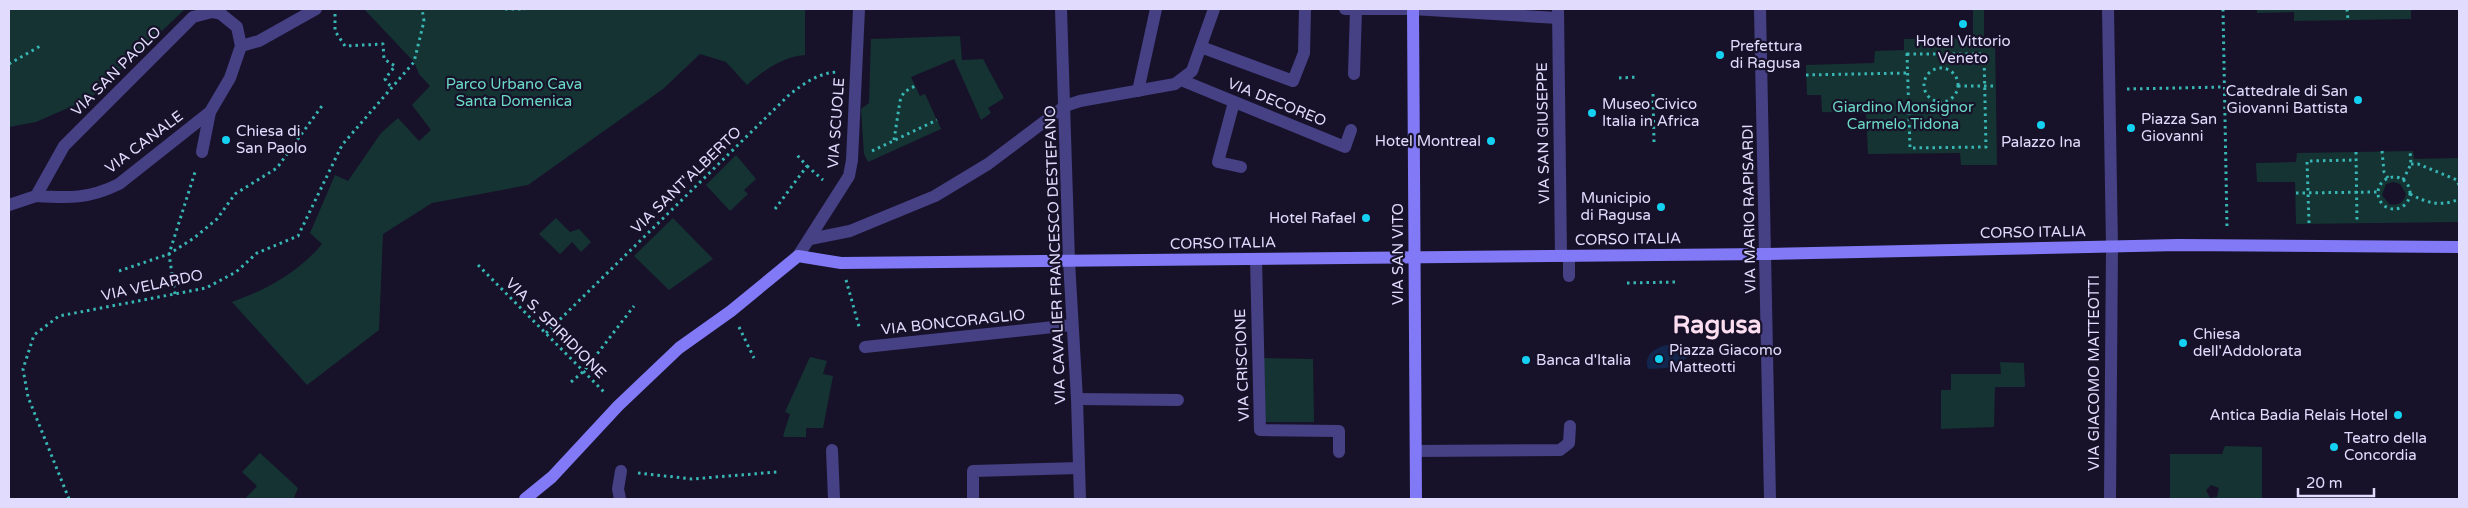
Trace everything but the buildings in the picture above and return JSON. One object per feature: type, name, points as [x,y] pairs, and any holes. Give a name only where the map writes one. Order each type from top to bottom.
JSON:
[{"type":"street","points":[[202,152],[210,112],[230,78],[241,46],[259,40],[316,9]]},
{"type":"street","name":"VIA SCUOLE","points":[[798,256],[849,176],[852,160],[858,9]]},
{"type":"street","name":"VIA CAVALIER FRANCESCO DESTEFANO","points":[[1061,9],[1069,261],[1077,400],[1080,499]]},
{"type":"street","points":[[1138,90],[1156,9]]},
{"type":"street","points":[[810,239],[850,230],[935,196],[988,164],[1065,106],[1080,101],[1175,84],[1192,71],[1214,9]]},
{"type":"street","points":[[1201,47],[1293,81],[1304,53],[1305,9]]},
{"type":"street","points":[[1345,9],[1558,13]]},
{"type":"street","points":[[1354,74],[1356,9]]},
{"type":"street","name":"VIA SAN VITO","points":[[1413,9],[1416,499]]},
{"type":"street","name":"VIA MARIO RAPISARDI","points":[[1760,9],[1770,499]]},
{"type":"street","name":"VIA GIACOMO MATTEOTTI","points":[[2108,9],[2112,247],[2110,499]]},
{"type":"street","name":"VIA SAN PAOLO","points":[[36,196],[64,146],[192,18],[212,12],[230,19],[237,27],[241,46]]},
{"type":"street","name":"VIA SAN GIUSEPPE","points":[[1558,13],[1565,256],[1569,276]]},
{"type":"street","name":"VIA DECOREO","points":[[1180,80],[1345,147],[1351,130]]},
{"type":"street","points":[[1234,102],[1218,162],[1241,167]]},
{"type":"street","name":"VIA CANALE","points":[[36,196],[79,198],[103,192],[120,184],[210,112]]},
{"type":"street","points":[[9,205],[36,196]]},
{"type":"street","name":"CORSO ITALIA","points":[[798,256],[841,263],[1766,254],[2112,247],[2459,246]]},
{"type":"street","points":[[525,499],[552,478],[618,406],[679,348],[731,311],[798,256]]},
{"type":"street","name":"VIA CRISCIONE","points":[[1256,259],[1260,430],[1339,431],[1339,452]]},
{"type":"street","name":"VIA BONCORAGLIO","points":[[865,347],[1072,325]]},
{"type":"street","points":[[1077,400],[1178,400]]},
{"type":"street","points":[[1416,451],[1560,450],[1569,443],[1570,426]]},
{"type":"street","points":[[832,450],[834,499]]},
{"type":"street","points":[[973,499],[973,471],[1079,468]]},
{"type":"street","points":[[620,499],[618,489],[622,471]]},
{"type":"path","points":[[335,9],[335,31],[346,46],[383,44],[384,59],[395,66],[385,79],[391,87]]},
{"type":"path","name":"VIA VELARDO","points":[[69,499],[28,397],[23,369],[34,335],[59,316],[206,288],[236,272],[257,253],[298,236],[342,145],[414,62],[424,22],[422,9]]},
{"type":"path","points":[[505,9],[525,9]]},
{"type":"path","points":[[2223,9],[2226,206]]},
{"type":"path","points":[[2347,9],[2348,20]]},
{"type":"path","points":[[9,64],[42,45]]},
{"type":"path","points":[[1907,54],[1984,54],[1986,147],[1910,148],[1908,72],[1907,54]]},
{"type":"path","points":[[1938,68],[1950,70],[1955,75],[1958,86],[1950,100],[1940,102],[1930,99],[1924,90],[1923,84],[1928,73],[1938,68]]},
{"type":"path","name":"VIA SANT'ALBERTO","points":[[546,333],[790,94],[809,80],[826,72],[856,70]]},
{"type":"path","points":[[1806,74],[1908,72]]},
{"type":"path","points":[[1619,78],[1637,77]]},
{"type":"path","points":[[894,141],[900,101],[904,92],[915,86]]},
{"type":"path","points":[[1958,86],[1995,86]]},
{"type":"path","points":[[2109,89],[2224,87]]},
{"type":"path","points":[[1653,94],[1654,142]]},
{"type":"path","points":[[119,271],[168,254],[194,238],[217,219],[235,194],[277,168],[324,103]]},
{"type":"path","points":[[864,154],[937,120]]},
{"type":"path","points":[[2382,151],[2384,172],[2388,178]]},
{"type":"path","points":[[2404,180],[2393,177],[2381,183],[2377,192],[2383,206],[2392,210],[2403,207],[2409,199],[2410,194],[2404,180],[2411,164],[2410,151]]},
{"type":"path","points":[[175,294],[168,254],[202,152]]},
{"type":"path","points":[[2356,152],[2357,222]]},
{"type":"path","points":[[775,209],[807,166],[796,154]]},
{"type":"path","points":[[2309,223],[2307,161],[2356,160]]},
{"type":"path","points":[[2411,164],[2418,164],[2458,179],[2459,185]]},
{"type":"path","points":[[2296,193],[2377,192]]},
{"type":"path","points":[[2410,194],[2435,203],[2448,204],[2459,199]]},
{"type":"path","name":"VIA BONCORAGLIO","points":[[841,263],[865,347]]},
{"type":"path","name":"VIA S. SPIRIDIONE","points":[[478,265],[618,406]]},
{"type":"path","points":[[1627,283],[1678,282]]},
{"type":"path","points":[[571,382],[584,371],[634,306]]},
{"type":"path","points":[[731,311],[754,358]]},
{"type":"path","points":[[622,471],[692,479],[777,472]]},
{"type":"green space","points":[[9,9],[185,9],[91,98],[36,122],[9,127]]},
{"type":"green space","name":"Parco Urbano Cava Santa Domenica","points":[[364,9],[805,9],[805,55],[781,61],[747,85],[726,62],[700,54],[663,89],[528,185],[432,203],[383,234],[379,330],[307,385],[232,302],[257,292],[281,279],[313,254],[322,244],[310,233],[335,175],[348,181],[381,133],[398,118],[419,141],[431,130],[412,105],[430,86],[419,74],[414,62]]},
{"type":"green space","name":"Giardino Monsignor Carmelo Tidona","points":[[1973,9],[1984,9],[1984,39],[1995,39],[1997,165],[1961,165],[1960,153],[1868,154],[1866,113],[1822,112],[1821,95],[1807,95],[1806,65],[1874,63],[1875,51],[1904,50],[1904,39],[1973,38]]},
{"type":"green space","points":[[2257,9],[2459,9],[2411,10],[2411,19],[2294,21],[2294,12],[2257,13]]},
{"type":"green space","points":[[960,36],[962,60],[983,59],[1004,98],[988,108],[991,113],[981,120],[954,59],[911,77],[920,96],[925,94],[941,129],[868,162],[864,154],[861,109],[869,103],[871,39]]},
{"type":"green space","points":[[2413,151],[2414,159],[2459,158],[2459,222],[2296,224],[2295,182],[2257,182],[2256,163],[2296,162],[2297,153]],"holes":[[[2393,182],[2400,184],[2406,194],[2404,200],[2395,205],[2389,204],[2382,195],[2386,184]]]},
{"type":"green space","points":[[736,155],[756,179],[744,190],[748,194],[730,211],[706,185]]},
{"type":"green space","points":[[556,218],[570,232],[579,229],[591,242],[581,252],[572,242],[560,254],[539,234]]},
{"type":"green space","points":[[673,218],[713,259],[669,290],[634,256]]},
{"type":"green space","points":[[810,357],[827,361],[823,374],[833,376],[823,428],[806,428],[806,437],[785,437],[783,436],[790,414],[785,412]]},
{"type":"green space","points":[[1261,358],[1313,359],[1314,422],[1263,422]]},
{"type":"green space","points":[[2000,362],[2024,363],[2025,387],[1995,387],[1994,427],[1941,429],[1941,390],[1951,390],[1951,374],[2001,374]]},
{"type":"green space","points":[[2225,446],[2262,447],[2262,499],[2170,499],[2170,454],[2222,454]],"holes":[[[2211,485],[2219,488],[2217,497],[2210,498],[2206,490]]]},
{"type":"green space","points":[[260,453],[298,488],[294,498],[245,499],[257,486],[242,472]]},
{"type":"water","points":[[1675,344],[1676,348],[1683,347],[1688,351],[1689,354],[1685,359],[1676,366],[1648,369],[1648,358],[1654,350]]},
{"type":"place","name":"Hotel Vittorio Veneto","points":[[1963,24]]},
{"type":"place","name":"Prefettura di Ragusa","points":[[1720,55]]},
{"type":"place","name":"Cattedrale di San Giovanni Battista","points":[[2358,100]]},
{"type":"place","name":"Museo Civico Italia in Africa","points":[[1592,113]]},
{"type":"place","name":"Palazzo Ina","points":[[2041,125]]},
{"type":"place","name":"Piazza San Giovanni","points":[[2131,128]]},
{"type":"place","name":"Chiesa di San Paolo","points":[[226,140]]},
{"type":"place","name":"Hotel Montreal","points":[[1491,141]]},
{"type":"place","name":"Municipio di Ragusa","points":[[1661,207]]},
{"type":"place","name":"Hotel Rafael","points":[[1366,218]]},
{"type":"place","name":"Chiesa dell'Addolorata","points":[[2183,343]]},
{"type":"place","name":"Piazza Giacomo Matteotti","points":[[1659,359]]},
{"type":"place","name":"Banca d'Italia","points":[[1526,360]]},
{"type":"place","name":"Antica Badia Relais Hotel","points":[[2398,415]]},
{"type":"place","name":"Teatro della Concordia","points":[[2334,447]]},
{"type":"district","name":"Ragusa","points":[[1717,324]]}]
